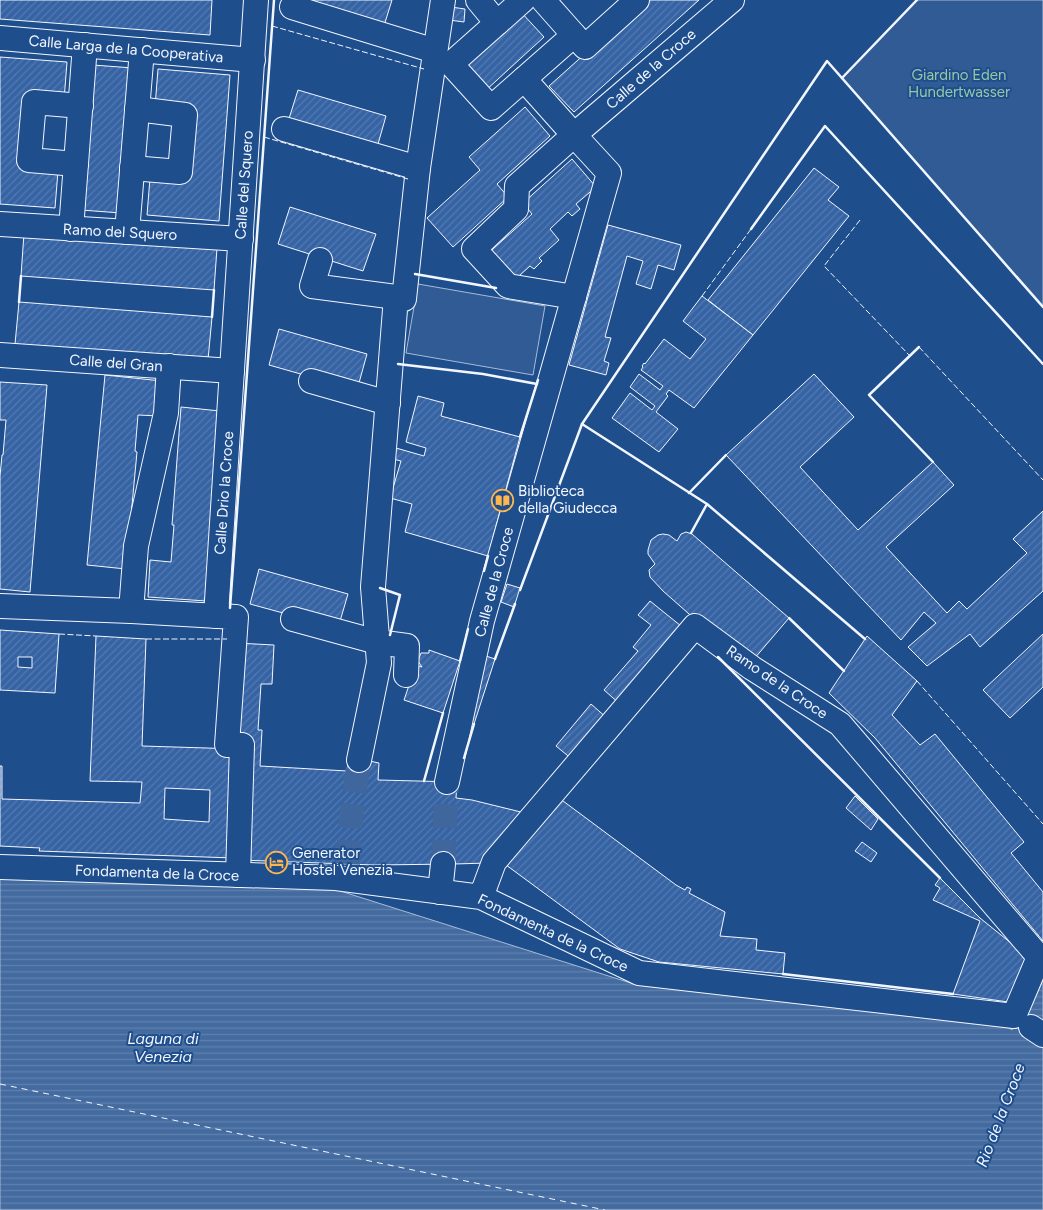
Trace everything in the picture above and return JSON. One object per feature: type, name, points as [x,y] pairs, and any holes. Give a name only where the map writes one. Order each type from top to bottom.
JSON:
[{"type":"street","name":"Calle del Squero","points":[[232,371],[256,0]]},
{"type":"street","points":[[320,260],[312,286],[404,299],[418,168],[443,0]]},
{"type":"street","points":[[478,0],[497,23]]},
{"type":"street","points":[[523,0],[451,64],[491,108],[574,35]]},
{"type":"street","points":[[543,0],[584,47],[637,0]]},
{"type":"street","name":"Calle de la Croce","points":[[574,297],[508,286],[474,249],[516,209],[517,186],[728,1]]},
{"type":"street","points":[[292,7],[435,51]]},
{"type":"street","name":"Calle Larga de la Cooperativa","points":[[0,38],[252,60]]},
{"type":"street","points":[[71,229],[85,46]]},
{"type":"street","points":[[127,232],[142,50]]},
{"type":"street","name":"Calle de la Croce","points":[[447,782],[482,621],[609,173],[524,79]]},
{"type":"street","points":[[76,164],[29,160],[34,102],[80,106]]},
{"type":"street","points":[[132,168],[180,172],[185,115],[137,109]]},
{"type":"street","points":[[284,129],[418,168]]},
{"type":"street","name":"Ramo del Squero","points":[[0,224],[241,239]]},
{"type":"street","points":[[359,760],[379,663],[373,587],[396,297]]},
{"type":"street","name":"Calle del Gran","points":[[0,355],[232,371]]},
{"type":"street","points":[[131,611],[136,546],[166,413],[169,366]]},
{"type":"street","name":"Calle Drio la Croce","points":[[216,616],[232,371]]},
{"type":"street","points":[[312,381],[388,403]]},
{"type":"street","points":[[0,606],[236,617],[227,745],[242,746],[238,875]]},
{"type":"street","points":[[293,619],[377,642],[407,646],[406,674]]},
{"type":"street","name":"Ramo de la Croce","points":[[481,897],[494,862],[695,626],[752,668],[840,724],[1039,957],[1029,1026]]},
{"type":"street","points":[[440,892],[443,864]]},
{"type":"street","name":"Fondamenta de la Croce","points":[[0,867],[336,878],[348,872],[440,892],[481,897],[639,973],[1029,1026]]},
{"type":"shaded area","name":"Giardino Eden Hundertwasser","points":[[917,0],[1043,0],[1043,307],[842,78]]},
{"type":"shaded area","points":[[418,284],[545,306],[533,375],[406,353]]},
{"type":"water","name":"Laguna di Venezia","points":[[0,879],[334,889],[637,985],[1003,1024],[1012,1030],[1042,971],[1043,956],[1043,1210],[0,1210]]},
{"type":"building","points":[[0,0],[212,0],[210,35],[0,19]]},
{"type":"building","points":[[298,0],[392,0],[383,29]]},
{"type":"building","points":[[645,0],[699,0],[574,112],[549,86]]},
{"type":"building","points":[[451,7],[465,9],[464,22],[449,20]]},
{"type":"building","points":[[520,11],[544,37],[485,91],[460,64]]},
{"type":"building","points":[[0,57],[67,62],[64,100],[27,97],[22,168],[58,171],[55,208],[0,204]]},
{"type":"building","points":[[93,65],[133,68],[121,213],[81,210]]},
{"type":"building","points":[[158,69],[230,75],[219,221],[147,215],[150,178],[186,181],[191,109],[155,107]]},
{"type":"building","points":[[298,90],[386,116],[376,151],[287,125]]},
{"type":"building","points":[[525,107],[550,136],[497,184],[508,197],[453,247],[427,218],[480,170],[469,157]]},
{"type":"building","points":[[572,159],[596,187],[576,204],[580,209],[572,216],[568,212],[550,229],[559,240],[539,258],[542,261],[534,269],[530,266],[510,284],[485,256],[532,214],[523,203]]},
{"type":"building","points":[[814,168],[839,187],[828,200],[849,216],[753,335],[708,300]]},
{"type":"building","points":[[290,207],[376,234],[363,271],[278,244]]},
{"type":"building","points":[[608,225],[681,245],[674,270],[658,265],[651,289],[636,284],[643,261],[627,256],[605,337],[611,338],[604,361],[609,363],[606,375],[569,365]]},
{"type":"building","points":[[24,233],[217,248],[214,290],[21,276]]},
{"type":"building","points":[[702,296],[753,335],[694,408],[669,390],[666,394],[668,396],[656,412],[678,429],[659,452],[612,418],[630,393],[652,410],[655,406],[630,387],[639,374],[660,390],[663,386],[641,370],[644,363],[664,339],[690,359],[706,339],[683,321]]},
{"type":"building","points":[[19,302],[212,317],[208,360],[15,344]]},
{"type":"building","points":[[279,329],[367,354],[357,390],[269,365]]},
{"type":"building","points":[[814,374],[854,417],[800,467],[858,530],[933,462],[954,485],[886,547],[947,613],[959,601],[967,609],[1027,553],[1013,539],[1043,511],[1043,591],[980,647],[970,634],[927,666],[908,647],[936,623],[924,612],[901,640],[726,455]]},
{"type":"building","points":[[105,375],[162,381],[159,416],[138,415],[135,451],[137,452],[126,569],[87,565]]},
{"type":"building","points":[[0,382],[47,385],[30,592],[0,589],[0,476],[6,420],[0,420]]},
{"type":"building","points":[[418,396],[444,403],[441,416],[520,437],[488,556],[405,532],[412,504],[390,498],[401,461],[393,459],[396,448],[424,456],[426,448],[406,442]]},
{"type":"building","points":[[181,407],[220,411],[206,601],[148,597],[150,560],[171,562]]},
{"type":"building","points":[[686,532],[692,534],[789,618],[748,666],[663,591],[650,577],[649,570],[655,564],[648,554],[651,540],[663,534],[669,535],[677,541],[681,534]]},
{"type":"building","points":[[259,569],[348,594],[338,628],[250,604]]},
{"type":"building","points":[[507,584],[520,588],[514,607],[501,602]]},
{"type":"building","points":[[650,601],[686,630],[621,705],[604,690],[638,651],[633,647],[651,625],[638,615]]},
{"type":"building","points":[[0,630],[59,634],[55,693],[0,690]],"holes":[[[18,657],[32,657],[32,668],[18,667]]]},
{"type":"building","points":[[1043,634],[1043,687],[1010,718],[983,690]]},
{"type":"building","points":[[96,636],[146,639],[142,746],[239,749],[233,858],[39,851],[40,848],[0,846],[0,766],[2,766],[2,799],[140,803],[142,782],[90,781]],"holes":[[[165,788],[210,790],[209,822],[164,819]]]},
{"type":"building","points":[[867,636],[917,681],[892,715],[920,745],[935,734],[1024,842],[1011,853],[1043,892],[1043,941],[875,738],[829,693]]},
{"type":"building","points":[[236,643],[274,645],[272,684],[261,684],[258,730],[262,730],[260,766],[347,771],[350,757],[379,763],[378,780],[457,782],[456,798],[525,813],[488,863],[374,865],[240,860]]},
{"type":"building","points":[[429,650],[460,661],[443,713],[404,700],[416,665],[422,667],[418,661],[421,653],[429,653]]},
{"type":"building","points":[[480,654],[495,659],[474,724],[466,722]]},
{"type":"building","points":[[591,704],[608,719],[573,760],[556,746]]},
{"type":"building","points":[[555,795],[676,885],[685,890],[687,887],[691,889],[689,893],[725,912],[720,936],[757,939],[756,950],[785,953],[783,974],[659,962],[620,949],[502,862]]},
{"type":"building","points":[[855,796],[878,819],[871,830],[846,808]]},
{"type":"building","points":[[862,842],[877,853],[871,862],[855,851]]},
{"type":"building","points":[[940,878],[980,918],[1027,956],[1008,1002],[953,994],[980,921],[933,900],[940,888],[935,885]]},
{"type":"ferry route","points":[[0,1084],[605,1210]]},
{"type":"tunnel","points":[[348,864],[351,817],[359,760]]},
{"type":"tunnel","points":[[443,864],[447,782]]},
{"type":"fence","points":[[272,26],[424,69]]},
{"type":"fence","points":[[264,137],[408,179]]},
{"type":"fence","points":[[860,220],[824,266],[910,356]]},
{"type":"fence","points":[[702,296],[751,229]]},
{"type":"fence","points":[[919,347],[1043,480]]},
{"type":"fence","points":[[59,634],[96,636]]},
{"type":"fence","points":[[146,639],[227,639]]},
{"type":"fence","points":[[917,681],[1043,824]]},
{"type":"wall","points":[[230,608],[274,0]]},
{"type":"wall","points":[[842,78],[917,0]]},
{"type":"wall","points":[[707,504],[582,424],[827,61],[1043,307]]},
{"type":"wall","points":[[751,229],[825,126],[1043,364]]},
{"type":"wall","points":[[415,274],[496,288]]},
{"type":"wall","points":[[19,302],[21,276]]},
{"type":"wall","points":[[212,317],[214,290]]},
{"type":"wall","points":[[919,347],[869,395],[933,462]]},
{"type":"wall","points":[[398,364],[483,374],[537,384]]},
{"type":"wall","points":[[520,437],[538,380]]},
{"type":"wall","points":[[520,590],[582,424]]},
{"type":"wall","points":[[689,493],[726,455]]},
{"type":"wall","points":[[691,533],[707,504],[865,639]]},
{"type":"wall","points":[[484,571],[488,556]]},
{"type":"wall","points":[[380,588],[400,595],[390,635]]},
{"type":"wall","points":[[495,659],[515,604]]},
{"type":"wall","points":[[789,618],[844,671]]},
{"type":"wall","points":[[460,661],[468,629]]},
{"type":"wall","points":[[718,657],[940,878]]},
{"type":"wall","points":[[424,781],[443,713]]},
{"type":"wall","points":[[464,758],[474,724]]},
{"type":"wall","points":[[783,974],[953,994]]},
{"type":"place","name":"Biblioteca della Giudecca","points":[[502,500]]},
{"type":"place","name":"Generator Hostel Venezia","points":[[276,862]]},
{"type":"water label","name":"Rio de la Croce","points":[[1000,1115]]}]
